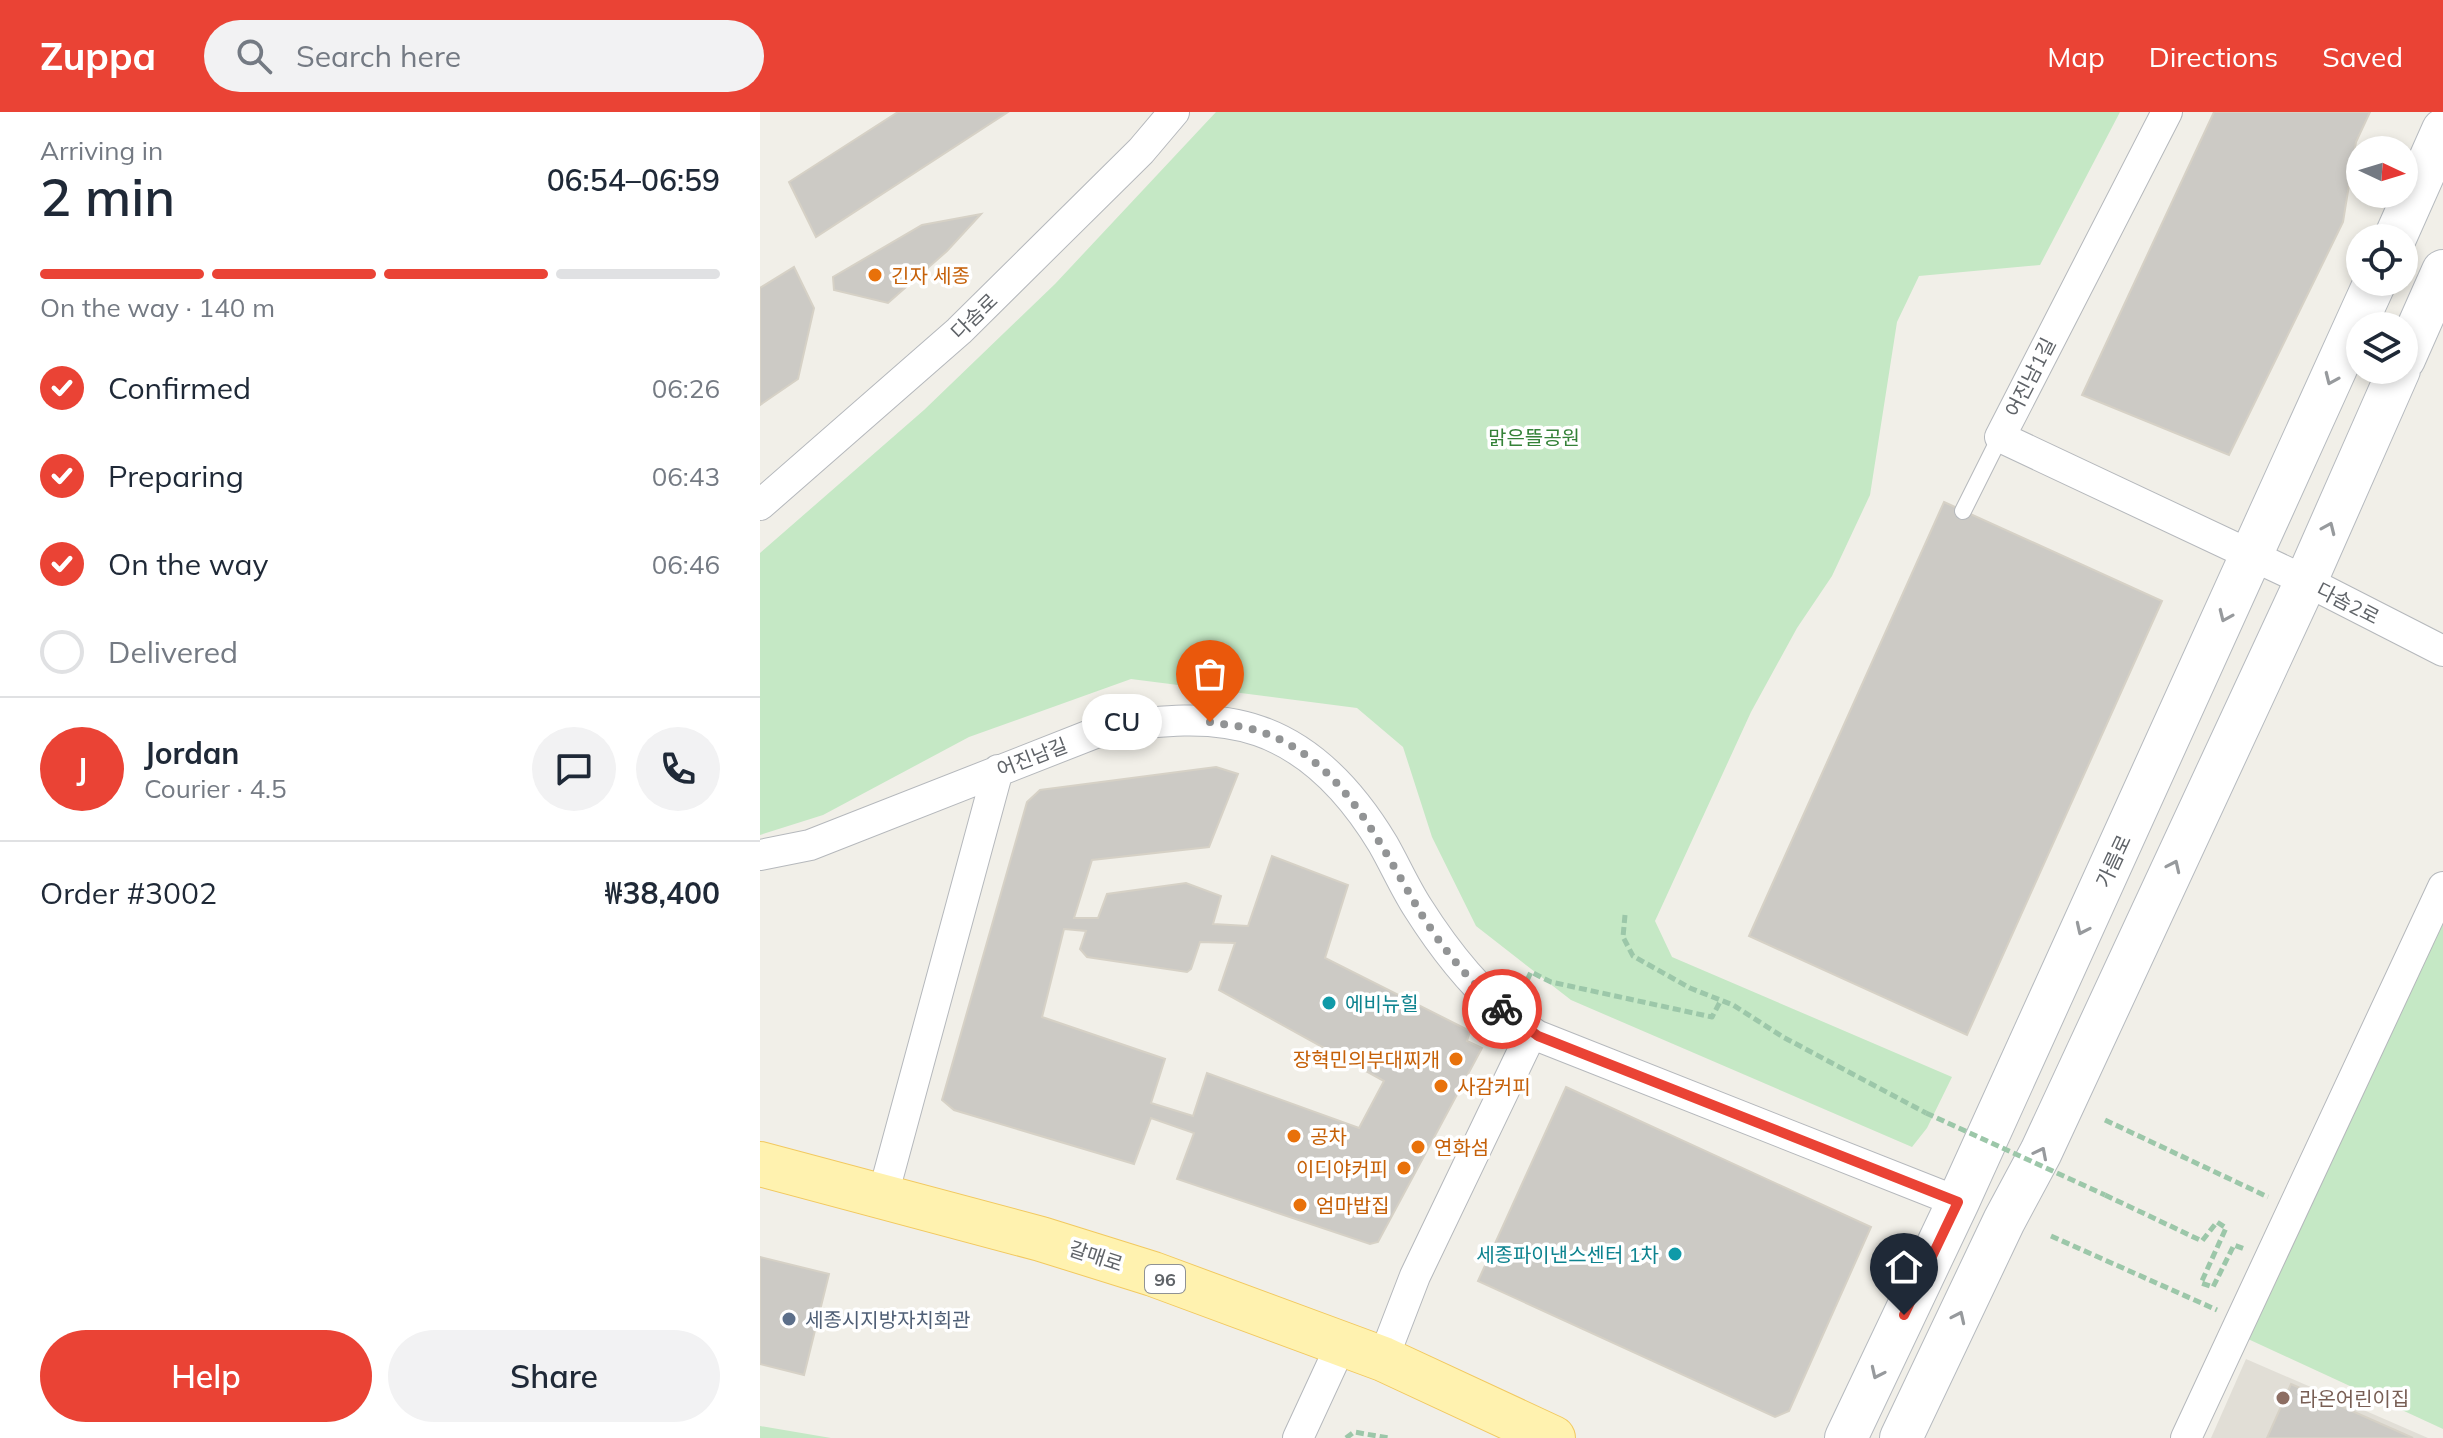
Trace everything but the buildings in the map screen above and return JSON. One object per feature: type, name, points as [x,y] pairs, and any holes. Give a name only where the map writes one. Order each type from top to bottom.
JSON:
[{"type":"main road","name":"갈매로","points":[[760,1164],[1041,1239],[1153,1274],[1383,1359],[1553,1438]]},
{"type":"street","name":"다솜로","points":[[760,505],[959,331],[1141,151],[1174,112]]},
{"type":"street","name":"어진남1길","points":[[2167,112],[2000,437],[2251,556]]},
{"type":"street","points":[[2401,224],[2443,130]]},
{"type":"street","points":[[2418,327],[2443,271]]},
{"type":"street","name":"가름로","points":[[1846,1438],[1958,1202],[2369,296]]},
{"type":"street","points":[[1901,1438],[2004,1221],[2041,1152],[2306,581],[2393,384]]},
{"type":"street","name":"다솜2로","points":[[2251,556],[2443,651]]},
{"type":"street","name":"어진남길","points":[[760,855],[810,845],[1108,728],[1153,722],[1210,722],[1259,731],[1306,754],[1339,784],[1381,842],[1417,907],[1454,960],[1490,999],[1521,1024],[1958,1202]]},
{"type":"street","points":[[883,1195],[998,770]]},
{"type":"street","points":[[2186,1438],[2443,887]]},
{"type":"street","points":[[1383,1359],[1521,1024]]},
{"type":"street","points":[[1298,1438],[1341,1345]]},
{"type":"lane","points":[[1963,511],[2000,437]]},
{"type":"path","points":[[1625,915],[1623,937],[1633,956],[1690,988],[1733,1005],[1783,1037],[1926,1113],[2202,1241],[2217,1222],[2226,1228],[2201,1283],[2213,1287],[2234,1245],[2248,1250]]},
{"type":"path","points":[[1521,1024],[1531,972],[1551,982],[1712,1017],[1721,1000]]},
{"type":"path","points":[[2105,1120],[2273,1199]]},
{"type":"path","points":[[2051,1236],[2218,1311]]},
{"type":"path","points":[[1346,1438],[1354,1432],[1389,1438]]},
{"type":"shaded area","name":"라온어린이집","points":[[2246,1359],[2428,1438],[2211,1438]]},
{"type":"green space","name":"맑은뜰공원","points":[[1216,112],[2120,112],[2040,265],[1919,276],[1897,322],[1870,495],[1832,576],[1797,628],[1751,712],[1655,921],[1672,957],[1952,1077],[1927,1128],[1912,1147],[1571,1000],[1476,926],[1432,837],[1403,747],[1357,708],[1131,679],[969,737],[823,815],[760,835],[760,553],[924,410],[1055,284]]},
{"type":"green space","points":[[2443,919],[2443,1429],[2248,1339]]},
{"type":"green space","points":[[760,1426],[831,1438],[760,1438]]},
{"type":"way so far","points":[[1210,722],[1259,731],[1306,754],[1339,784],[1381,842],[1417,907],[1454,960],[1502,1009]]},
{"type":"place","name":"긴자 세종","points":[[875,275]]},
{"type":"place","name":"CU","points":[[1210,722]]},
{"type":"place","name":"에비뉴힐","points":[[1329,1003]]},
{"type":"place","name":"장혁민의부대찌개","points":[[1456,1059]]},
{"type":"place","name":"사감커피","points":[[1441,1086]]},
{"type":"place","name":"공차","points":[[1294,1136]]},
{"type":"place","name":"연화섬","points":[[1418,1147]]},
{"type":"place","name":"이디야커피","points":[[1404,1168]]},
{"type":"place","name":"엄마밥집","points":[[1300,1205]]},
{"type":"place","name":"세종파이낸스센터 1차","points":[[1675,1254]]},
{"type":"place","name":"세종시지방자치회관","points":[[789,1319]]},
{"type":"place","name":"라온어린이집","points":[[2283,1398]]},
{"type":"route","points":[[1502,1009],[1538,1036],[1958,1202],[1904,1315]]}]
